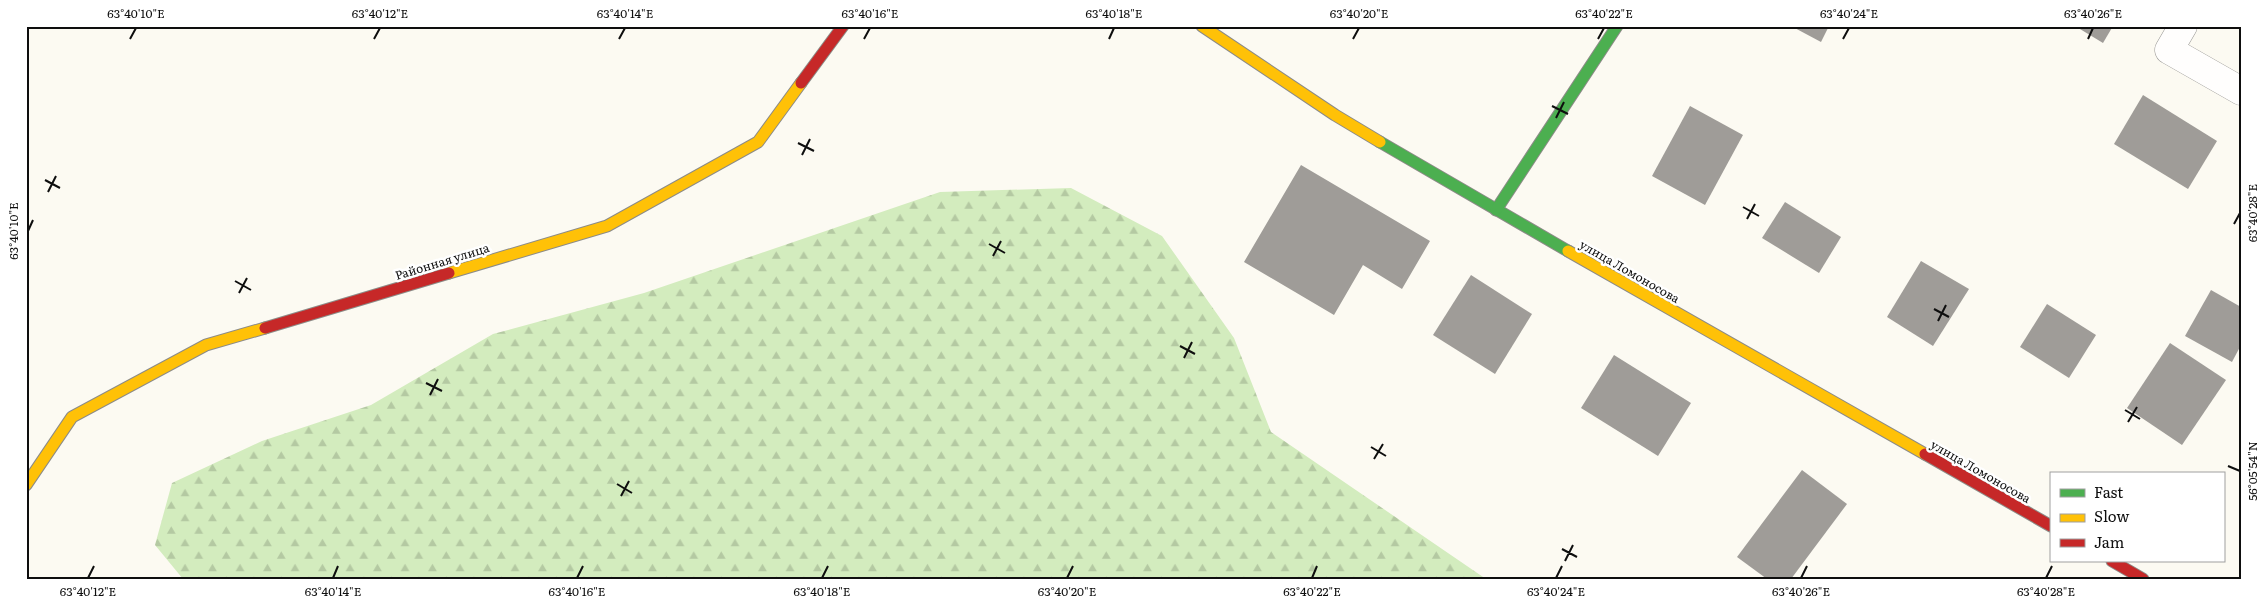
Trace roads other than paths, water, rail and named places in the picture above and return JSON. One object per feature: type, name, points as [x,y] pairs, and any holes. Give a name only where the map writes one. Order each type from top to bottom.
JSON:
[{"type":"street","name":"Районная улица","points":[[26,485],[72,417],[206,345],[607,226],[758,142],[843,26]]},
{"type":"street","name":"улица Ломоносова","points":[[1202,26],[1335,115],[1496,210],[2050,525]]},
{"type":"street","points":[[1496,210],[1617,26]]},
{"type":"street","points":[[2183,26],[2169,50],[2241,91]]},
{"type":"street","points":[[2114,562],[2143,579]]}]
